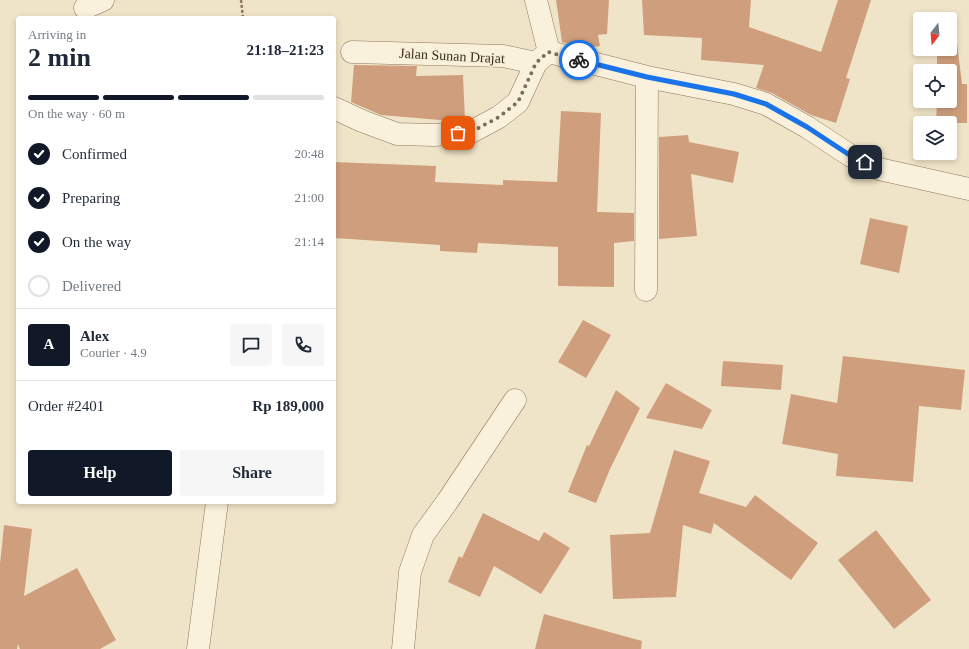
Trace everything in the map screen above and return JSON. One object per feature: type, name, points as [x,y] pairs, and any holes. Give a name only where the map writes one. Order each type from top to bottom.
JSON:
[{"type":"street","points":[[336,109],[362,121],[397,134],[434,135],[471,132],[499,117],[518,102],[542,58],[536,0]]},
{"type":"street","name":"Jalan Sunan Drajat","points":[[352,52],[542,58],[734,94],[766,104],[807,127],[851,156],[879,168],[969,188]]},
{"type":"street","points":[[646,290],[647,77]]},
{"type":"street","points":[[403,649],[410,572],[422,535],[447,502],[515,400]]},
{"type":"street","points":[[198,649],[217,504]]},
{"type":"path","points":[[242,0],[243,16]]},
{"type":"building","points":[[556,0],[609,0],[607,34],[598,35],[600,46],[585,48],[562,42]]},
{"type":"building","points":[[642,0],[751,0],[749,27],[821,52],[838,0],[871,0],[846,78],[850,79],[836,123],[811,115],[772,93],[756,88],[764,65],[701,60],[702,38],[644,35]]},
{"type":"building","points":[[957,43],[962,84],[967,84],[967,123],[957,123],[957,116],[936,116],[937,108],[957,108],[957,64],[937,64],[937,56],[957,56]]},
{"type":"building","points":[[354,65],[417,66],[416,76],[463,75],[465,120],[452,121],[381,115],[351,102]]},
{"type":"building","points":[[561,111],[601,113],[597,212],[634,213],[634,241],[614,243],[614,287],[558,286],[558,247],[478,243],[477,253],[440,251],[440,245],[336,238],[336,162],[436,166],[435,182],[503,185],[503,180],[557,182]]},
{"type":"building","points":[[688,135],[689,142],[739,152],[733,183],[691,174],[697,236],[659,239],[659,137]]},
{"type":"building","points":[[870,218],[908,226],[899,273],[860,264]]},
{"type":"building","points":[[583,320],[611,335],[586,378],[558,362]]},
{"type":"building","points":[[843,356],[965,370],[961,410],[919,406],[913,482],[836,476],[838,454],[782,444],[791,394],[837,403]]},
{"type":"building","points":[[723,361],[783,365],[781,390],[721,386]]},
{"type":"building","points":[[666,383],[712,410],[702,429],[646,418]]},
{"type":"building","points":[[616,390],[640,408],[610,469],[596,503],[568,492],[587,445],[589,446]]},
{"type":"building","points":[[674,450],[710,461],[699,493],[746,507],[755,495],[818,543],[791,580],[714,523],[711,534],[683,525],[676,597],[613,599],[610,535],[650,533]]},
{"type":"building","points":[[483,513],[539,541],[544,532],[570,548],[541,594],[494,566],[480,597],[448,582],[459,556],[462,558]]},
{"type":"building","points":[[4,525],[32,529],[24,596],[77,568],[116,640],[100,649],[20,649],[18,644],[17,649],[0,649],[0,564]]},
{"type":"building","points":[[876,530],[931,600],[894,629],[838,560]]},
{"type":"building","points":[[544,614],[642,641],[641,649],[535,649]]},
{"type":"way so far","points":[[458,133],[471,132],[499,117],[518,102],[536,63],[548,52],[579,60]]},
{"type":"route","points":[[579,60],[647,77],[734,94],[766,104],[807,127],[851,156],[865,162]]}]
